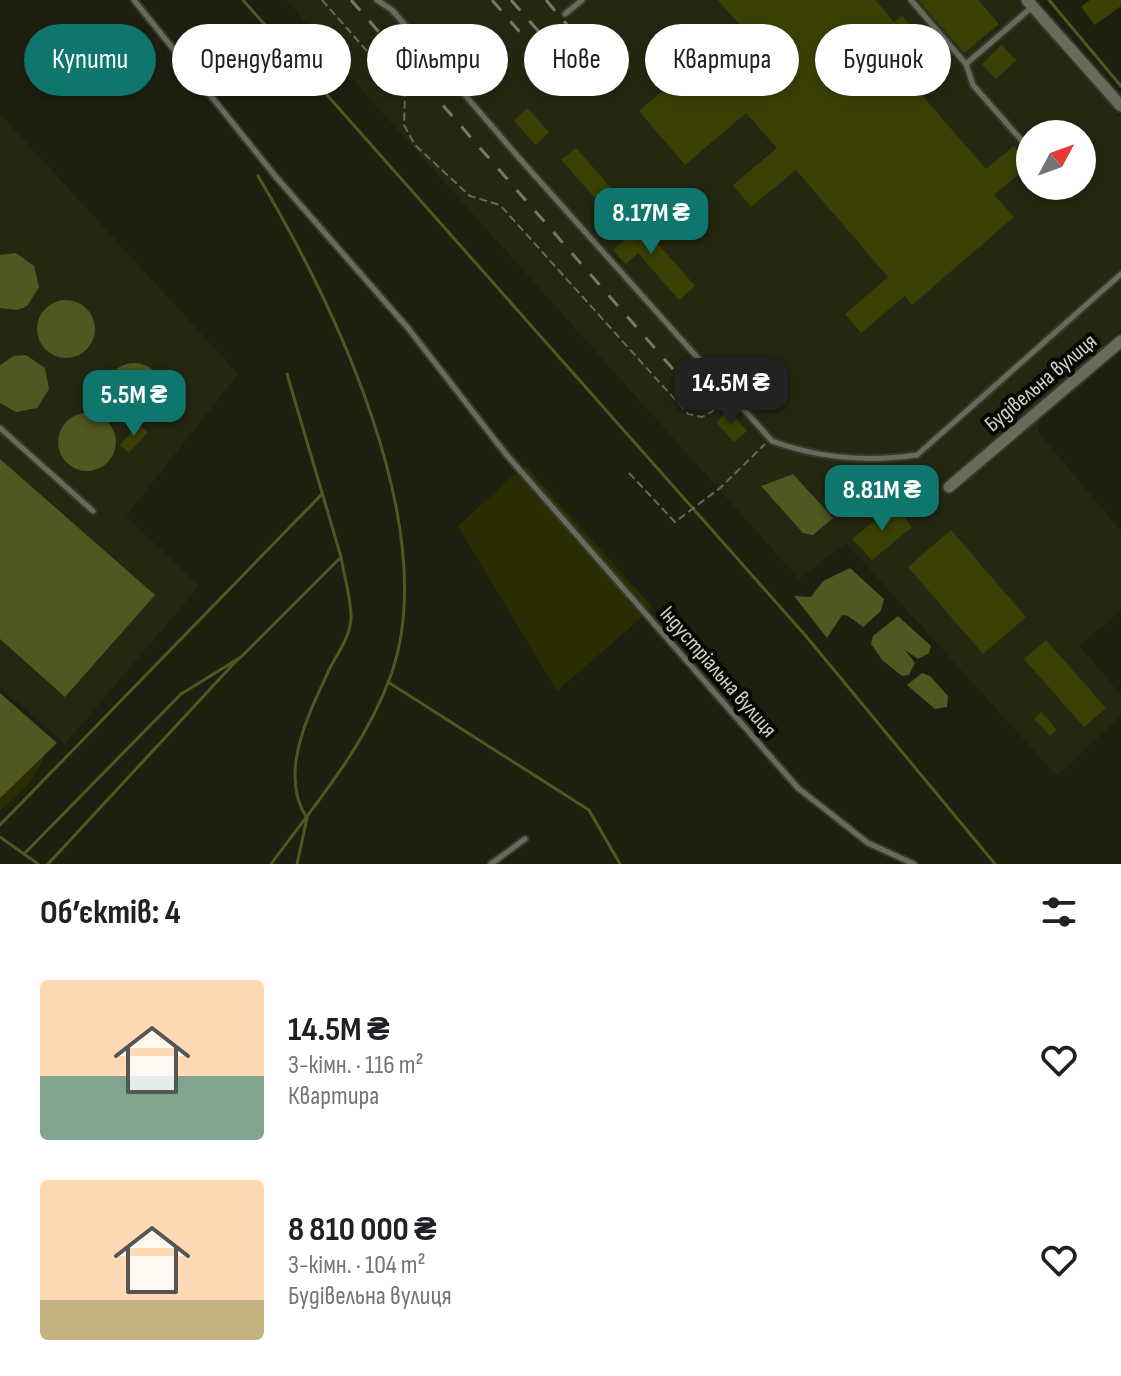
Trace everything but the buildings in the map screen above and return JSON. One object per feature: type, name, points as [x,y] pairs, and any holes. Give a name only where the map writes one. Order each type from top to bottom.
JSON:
[{"type":"street","points":[[1030,3],[1121,106]]},
{"type":"street","name":"Будівельна вулиця","points":[[949,487],[1121,341]]},
{"type":"lane","name":"Індустріальна вулиця","points":[[134,0],[276,177],[408,328],[522,472],[798,788],[868,843],[914,864]]},
{"type":"lane","points":[[377,0],[392,10],[772,441],[808,454],[887,459],[917,455],[1121,274]]},
{"type":"lane","points":[[565,14],[582,0]]},
{"type":"lane","points":[[911,0],[966,64],[973,85],[1016,134]]},
{"type":"lane","points":[[966,64],[1030,3]]},
{"type":"lane","points":[[0,428],[93,511]]},
{"type":"lane","points":[[491,864],[525,839]]},
{"type":"path","points":[[322,0],[405,94],[404,125],[415,145],[470,196],[500,205],[688,414],[702,417],[713,411],[723,388]]},
{"type":"path","points":[[629,473],[675,522],[772,441]]},
{"type":"shaded area","points":[[287,0],[1018,0],[1121,117],[1121,330],[1040,401],[1038,432],[1121,531],[1121,611],[1079,645],[1121,695],[1121,716],[1057,776],[846,543],[799,579],[368,96],[508,96],[508,24],[367,24],[367,95],[351,77],[351,24],[306,24]]},
{"type":"shaded area","points":[[0,114],[238,374],[126,516],[199,586],[65,744],[0,687]]},
{"type":"shaded area","points":[[16,253],[34,266],[39,287],[27,306],[17,310],[0,308],[0,255]]},
{"type":"shaded area","points":[[66,300],[86,309],[95,329],[86,349],[66,358],[46,349],[37,329],[46,309]]},
{"type":"shaded area","points":[[26,355],[45,368],[49,389],[37,408],[16,412],[0,403],[0,365],[14,356]]},
{"type":"shaded area","points":[[134,363],[154,372],[163,392],[154,412],[134,421],[114,412],[105,392],[114,372]]},
{"type":"shaded area","points":[[87,413],[107,422],[116,442],[107,462],[87,471],[67,462],[58,442],[67,422]]},
{"type":"shaded area","points":[[0,459],[155,595],[65,697],[0,639]]},
{"type":"shaded area","points":[[525,465],[653,608],[557,691],[458,526]]},
{"type":"shaded area","points":[[793,474],[833,518],[813,535],[803,533],[761,486]]},
{"type":"shaded area","points":[[850,568],[884,599],[881,611],[863,627],[842,615],[827,638],[794,596],[811,597],[823,581]]},
{"type":"shaded area","points":[[898,616],[931,646],[929,653],[918,659],[905,650],[915,663],[909,675],[902,676],[882,660],[871,644],[873,636]]},
{"type":"shaded area","points":[[922,673],[930,676],[948,696],[947,707],[935,709],[907,685]]},
{"type":"shaded area","points":[[0,693],[57,743],[0,798]]},
{"type":"shaded area","points":[[0,700],[46,738],[43,760],[38,770],[17,796],[0,810]]},
{"type":"waterway","points":[[243,0],[805,635],[995,864]]},
{"type":"waterway","points":[[1049,0],[1121,86]]},
{"type":"waterway","points":[[258,176],[318,286],[347,350],[392,486],[403,553],[403,617],[391,675],[380,701],[338,774],[271,864]]},
{"type":"waterway","points":[[24,854],[181,694],[241,657],[341,557],[287,374]]},
{"type":"waterway","points":[[0,825],[322,494]]},
{"type":"waterway","points":[[297,864],[307,818],[295,782],[300,743],[314,703],[344,644],[350,624],[350,602],[341,557]]},
{"type":"waterway","points":[[48,864],[238,659]]},
{"type":"waterway","points":[[388,682],[589,810],[620,864]]},
{"type":"waterway","points":[[0,837],[38,864]]},
{"type":"railway","points":[[351,0],[693,392]]},
{"type":"railway","points":[[492,0],[524,37]]},
{"type":"railway","points":[[511,0],[532,24]]},
{"type":"railway","points":[[546,0],[566,24]]}]
